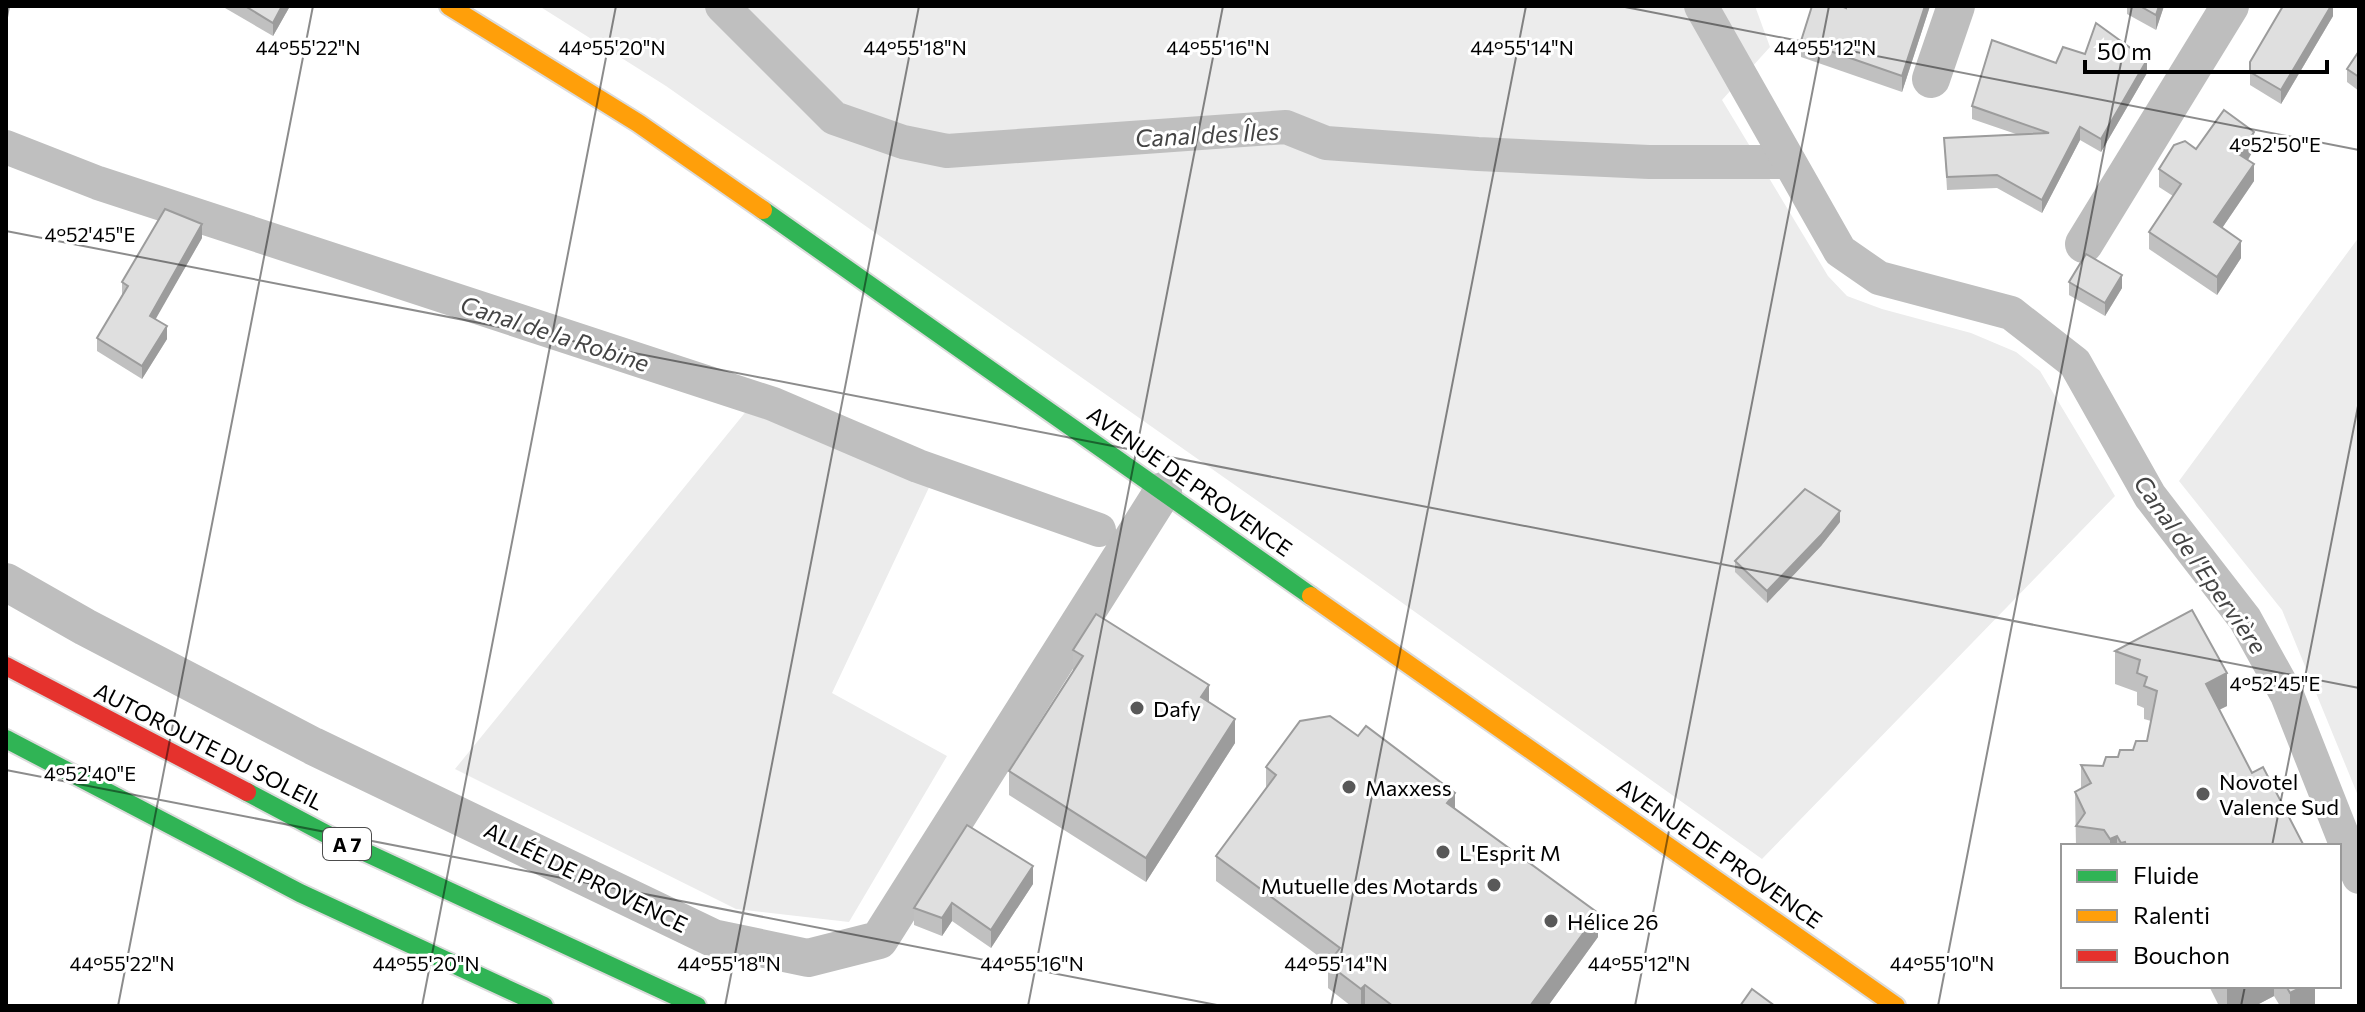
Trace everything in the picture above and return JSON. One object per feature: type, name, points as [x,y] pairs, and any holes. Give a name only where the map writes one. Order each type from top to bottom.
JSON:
[{"type":"main road","name":"AVENUE DE PROVENCE","points":[[449,6],[638,123],[1896,1006]]},
{"type":"main road","name":"AUTOROUTE DU SOLEIL","points":[[6,666],[328,835],[697,1006]]},
{"type":"main road","points":[[6,739],[300,893],[544,1006]]},
{"type":"street","points":[[1931,79],[1956,6]]},
{"type":"street","points":[[2084,244],[2230,6]]},
{"type":"street","name":"ALLÉE DE PROVENCE","points":[[6,582],[85,627],[313,746],[713,938],[808,958],[879,940],[1163,491]]},
{"type":"shaded area","points":[[539,6],[1755,6],[1770,47],[1722,100],[1828,276],[1847,296],[1882,309],[1971,333],[2016,352],[2040,371],[2115,496],[1762,859],[666,86]]},
{"type":"shaded area","points":[[2359,237],[2359,798],[2282,610],[2179,481]]},
{"type":"shaded area","points":[[752,404],[933,479],[832,693],[947,756],[849,922],[736,909],[455,769]]},
{"type":"building","points":[[245,6],[282,6],[273,23]]},
{"type":"building","points":[[1812,6],[1925,6],[1902,76],[1801,41]]},
{"type":"building","points":[[2140,6],[2159,6],[2156,15]]},
{"type":"building","points":[[2283,6],[2331,6],[2281,90],[2250,72],[2250,62]]},
{"type":"building","points":[[2096,23],[2147,60],[2101,139],[2080,127],[2042,200],[1997,175],[1947,177],[1944,138],[2049,133],[1972,106],[1992,40],[2056,63],[2063,47],[2085,54]]},
{"type":"building","points":[[2359,51],[2359,77],[2347,69]]},
{"type":"building","points":[[2224,110],[2254,132],[2240,155],[2254,164],[2214,222],[2241,241],[2217,277],[2149,232],[2181,184],[2159,169],[2174,145],[2185,141],[2196,149]]},
{"type":"building","points":[[165,209],[202,224],[150,316],[167,326],[142,366],[97,338],[128,286],[122,282]]},
{"type":"building","points":[[2086,254],[2122,275],[2105,303],[2069,282]]},
{"type":"building","points":[[1805,489],[1840,511],[1767,591],[1735,561]]},
{"type":"building","points":[[2192,610],[2227,673],[2206,684],[2252,773],[2263,767],[2303,844],[2126,844],[2117,836],[2110,839],[2104,830],[2076,826],[2085,813],[2075,792],[2091,783],[2081,765],[2103,766],[2106,757],[2118,757],[2120,750],[2133,750],[2136,741],[2147,741],[2157,691],[2144,686],[2147,677],[2137,673],[2140,660],[2115,651]]},
{"type":"building","points":[[1096,614],[1209,685],[1201,697],[1235,719],[1146,858],[1009,771],[1083,656],[1073,650]]},
{"type":"building","points":[[1330,716],[1358,736],[1366,726],[1455,793],[1447,803],[1598,913],[1530,1006],[1393,1006],[1365,985],[1361,989],[1328,964],[1340,948],[1216,856],[1276,775],[1266,767],[1300,721]]},
{"type":"building","points":[[967,825],[1033,866],[991,930],[952,903],[942,918],[914,908]]},
{"type":"building","points":[[1752,989],[1775,1006],[1740,1006]]},
{"type":"waterway","name":"Canal des Îles","points":[[722,6],[834,118],[903,142],[947,151],[1286,127],[1326,143],[1478,154],[1649,162],[1789,162]]},
{"type":"waterway","name":"Canal de l'Epervière","points":[[1701,6],[1840,251],[1879,278],[2011,313],[2075,363],[2150,496],[2245,619],[2287,695],[2359,877]]},
{"type":"waterway","name":"Canal de la Robine","points":[[6,147],[98,183],[773,404],[918,466],[1099,530]]},
{"type":"traffic: fast","points":[[763,210],[1311,596]]},
{"type":"traffic: fast","points":[[6,739],[300,893],[544,1006]]},
{"type":"traffic: fast","points":[[247,792],[328,835],[697,1006]]},
{"type":"traffic: slow","points":[[449,6],[638,123],[763,210]]},
{"type":"traffic: slow","points":[[1311,596],[1896,1006]]},
{"type":"traffic: jam","points":[[6,666],[247,792]]},
{"type":"place","name":"Dafy","points":[[1137,708]]},
{"type":"place","name":"Maxxess","points":[[1349,787]]},
{"type":"place","name":"Novotel Valence Sud","points":[[2203,794]]},
{"type":"place","name":"L'Esprit M","points":[[1443,852]]},
{"type":"place","name":"Mutuelle des Motards","points":[[1494,885]]},
{"type":"place","name":"Hélice 26","points":[[1551,921]]}]
